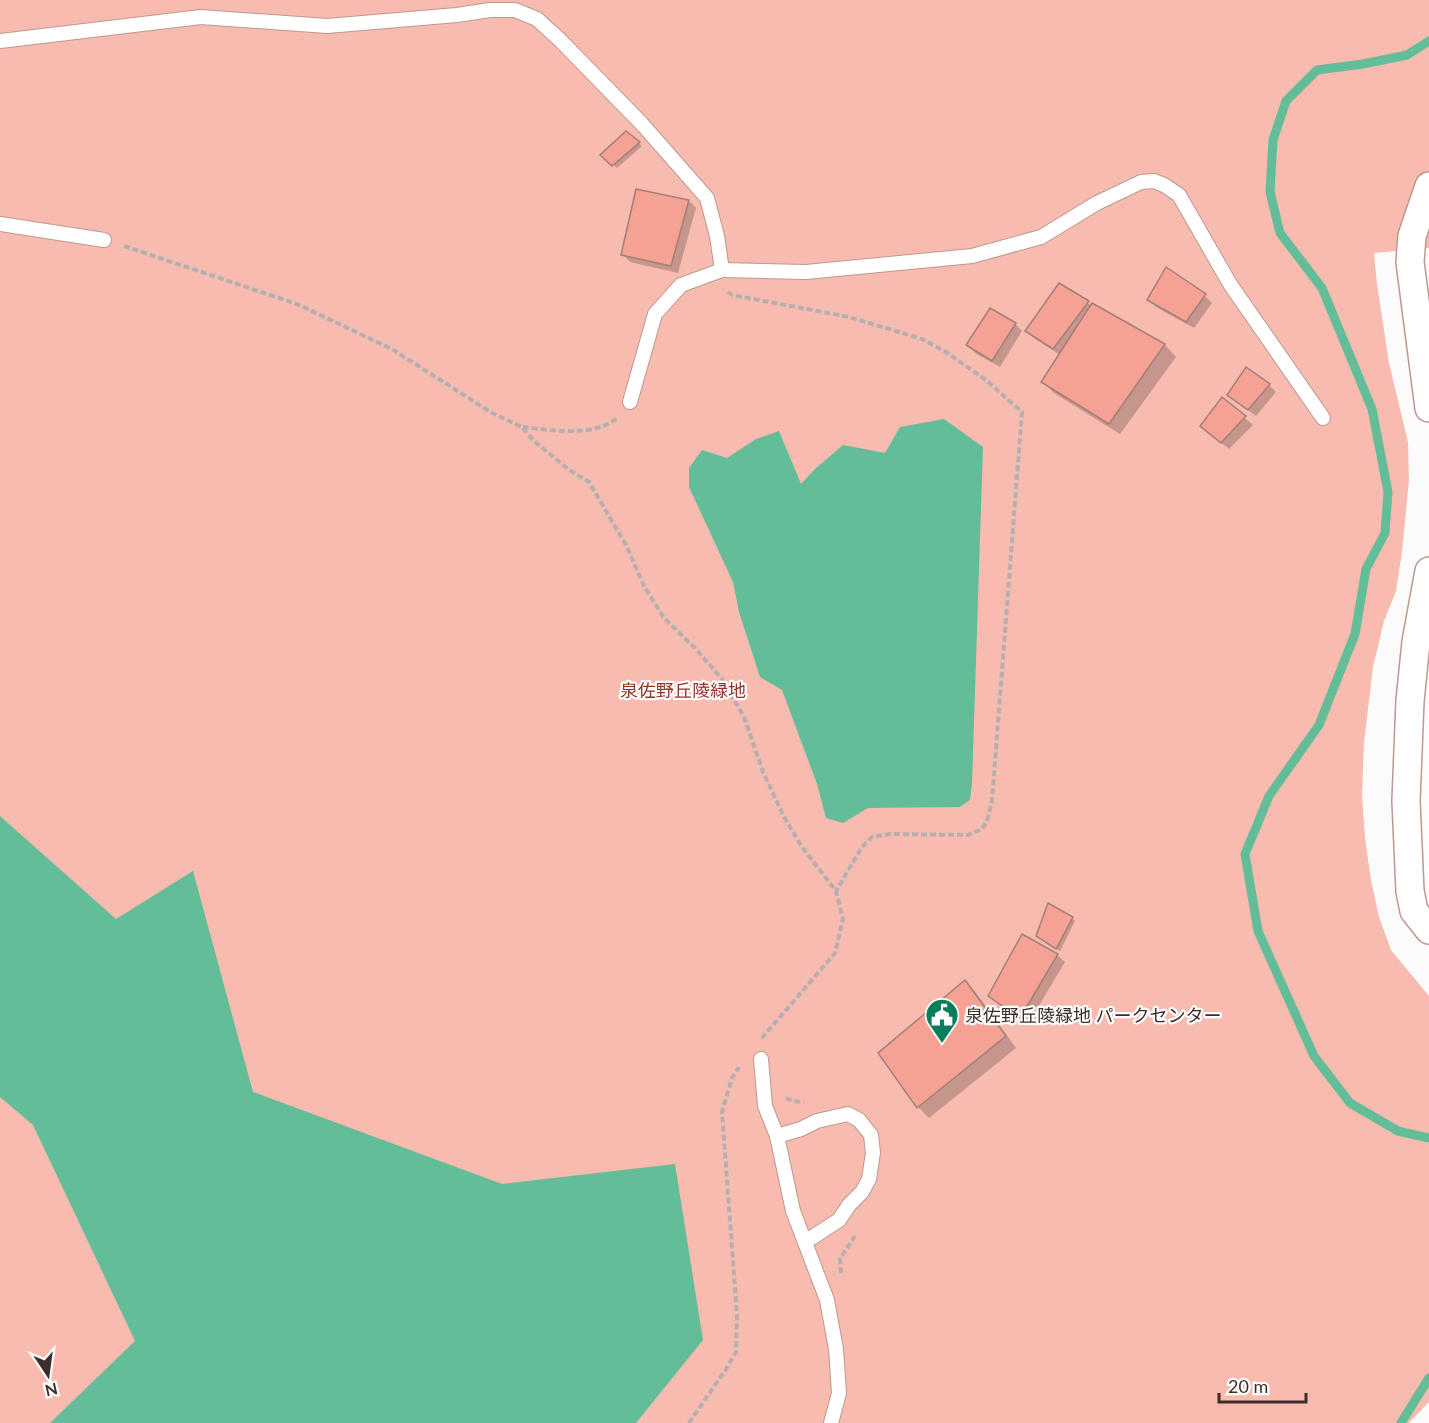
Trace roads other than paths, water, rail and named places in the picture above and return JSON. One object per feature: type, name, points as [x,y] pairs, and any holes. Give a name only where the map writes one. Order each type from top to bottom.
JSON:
[{"type":"street","points":[[1429,186],[1412,236],[1410,262],[1429,408]]},
{"type":"street","points":[[1429,571],[1416,642],[1410,701],[1406,801],[1410,891],[1414,911],[1429,930]]},
{"type":"lane","points":[[0,41],[201,17],[327,26],[490,10],[515,10],[537,19],[560,40],[642,124],[707,198],[717,236],[722,270]]},
{"type":"lane","points":[[630,402],[655,314],[681,285],[722,270],[806,272],[972,256],[1041,237],[1097,203],[1141,182],[1154,181],[1179,195],[1230,284],[1323,418]]},
{"type":"lane","points":[[0,224],[104,240]]},
{"type":"lane","points":[[761,1059],[765,1106],[777,1136],[793,1211],[827,1300],[836,1349],[839,1393],[831,1423]]},
{"type":"lane","points":[[777,1136],[801,1130],[817,1121],[848,1114],[859,1119],[871,1135],[872,1163],[869,1179],[862,1192],[839,1220],[805,1242]]},
{"type":"waterway","points":[[1429,41],[1407,55],[1317,70],[1286,101],[1273,140],[1270,192],[1280,233],[1322,288],[1372,409],[1388,492],[1385,533],[1366,569],[1355,634],[1319,725],[1269,796],[1245,854],[1258,931],[1314,1056],[1350,1103],[1398,1131],[1429,1138]]},
{"type":"waterway","points":[[1401,1423],[1429,1378]]},
{"type":"place","name":"泉佐野丘陵緑地 パークセンター","points":[[942,1044]]},
{"type":"park label","name":"泉佐野丘陵緑地","points":[[683,690]]}]
